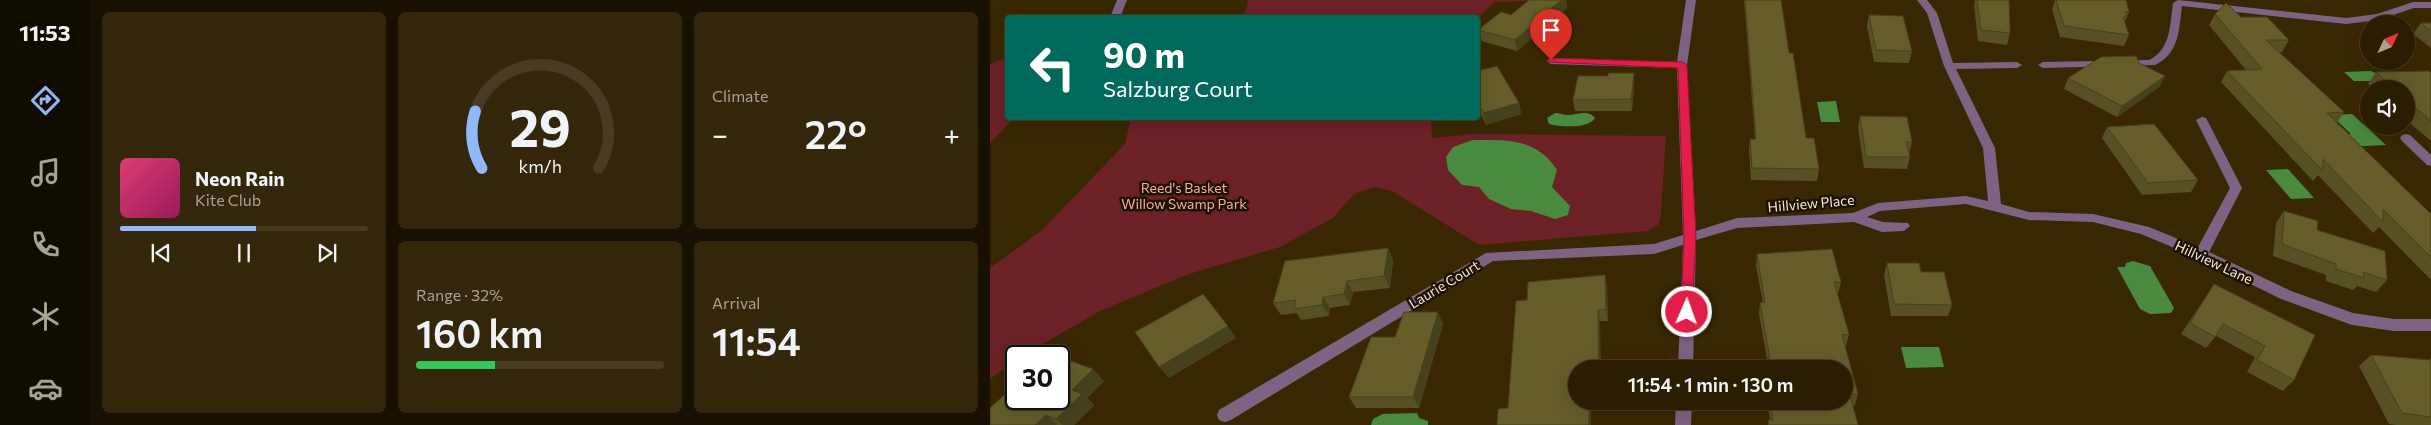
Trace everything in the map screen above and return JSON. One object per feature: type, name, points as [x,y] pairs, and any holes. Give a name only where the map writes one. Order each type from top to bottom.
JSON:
[{"type":"street","points":[[1116,15],[1122,0]]},
{"type":"street","points":[[1685,360],[1690,237],[1682,65],[1691,0]]},
{"type":"street","points":[[1922,0],[1932,12],[1949,66],[1989,148],[1995,208]]},
{"type":"street","points":[[2043,65],[2151,63],[2160,60],[2171,47],[2178,4],[2346,21],[2378,17],[2413,5],[2431,5]]},
{"type":"street","points":[[1551,60],[1682,65]]},
{"type":"street","points":[[1949,66],[2017,65]]},
{"type":"street","points":[[2201,254],[2236,188],[2202,120]]},
{"type":"street","points":[[2406,138],[2431,162]]},
{"type":"street","name":"Hillview Place","points":[[1690,237],[1738,223],[1855,217],[1878,207],[1966,200],[1995,208]]},
{"type":"street","name":"Hillview Lane","points":[[1995,208],[2029,216],[2093,218],[2144,230],[2201,254],[2286,295],[2352,319],[2394,325],[2431,324]]},
{"type":"street","points":[[1855,217],[1882,228],[1904,226]]},
{"type":"street","name":"Laurie Court","points":[[1226,415],[1491,256],[1654,249],[1690,237]]},
{"type":"street","points":[[1683,425],[1684,410]]},
{"type":"green space","points":[[1248,0],[1561,0],[1494,2],[1480,16],[1241,15],[1246,11]]},
{"type":"green space","points":[[1005,59],[1005,120],[1012,120],[990,143],[990,64]]},
{"type":"green space","name":"Reed's Basket Willow Swamp Park","points":[[1131,120],[1431,120],[1432,138],[1474,134],[1666,136],[1659,224],[1648,231],[1479,245],[1392,191],[1374,187],[1354,194],[1333,218],[1280,247],[1189,274],[1100,311],[1041,345],[1005,345],[1005,368],[990,379],[990,268],[1041,231],[1125,144]]},
{"type":"shaded area","points":[[2371,71],[2378,74],[2381,80],[2354,81],[2344,72]]},
{"type":"shaded area","points":[[1836,101],[1840,122],[1821,122],[1817,102]]},
{"type":"shaded area","points":[[1555,113],[1568,115],[1586,113],[1595,118],[1592,122],[1581,126],[1549,124],[1547,118]]},
{"type":"shaded area","points":[[2352,114],[2360,121],[2360,135],[2375,135],[2386,145],[2346,147],[2335,136],[2351,134],[2331,115]]},
{"type":"shaded area","points":[[1473,140],[1509,141],[1530,146],[1540,152],[1557,170],[1552,187],[1570,206],[1568,215],[1555,219],[1531,211],[1511,209],[1489,199],[1479,187],[1462,185],[1448,170],[1446,157],[1453,147]]},
{"type":"shaded area","points":[[2288,169],[2314,198],[2291,199],[2266,170]]},
{"type":"shaded area","points":[[2133,261],[2150,266],[2174,308],[2171,313],[2150,314],[2140,309],[2117,267],[2125,267],[2126,263]]},
{"type":"shaded area","points":[[1901,347],[1939,347],[1944,367],[1906,368]]},
{"type":"shaded area","points":[[1417,413],[1419,418],[1428,421],[1428,425],[1371,425],[1373,419],[1383,414]]},
{"type":"building","points":[[1529,0],[1561,0],[1515,40],[1480,31],[1480,28],[1501,12],[1511,15]]},
{"type":"building","points":[[1745,0],[1781,0],[1789,53],[1793,53],[1806,138],[1814,138],[1819,169],[1752,168],[1750,139],[1756,139]]},
{"type":"building","points":[[1977,0],[2009,0],[2010,33],[1981,30]]},
{"type":"building","points":[[2056,0],[2126,0],[2129,12],[2125,12],[2127,17],[2123,17],[2129,35],[2064,26]]},
{"type":"building","points":[[2226,3],[2241,17],[2267,17],[2289,40],[2266,40],[2344,112],[2327,113],[2431,214],[2431,257],[2383,209],[2383,222],[2323,159],[2322,170],[2227,71],[2262,69],[2215,14]]},
{"type":"building","points":[[1869,15],[1903,16],[1912,51],[1876,50]]},
{"type":"building","points":[[2421,23],[2431,23],[2431,31]]},
{"type":"building","points":[[2136,56],[2139,63],[2165,76],[2122,106],[2068,78],[2101,57]]},
{"type":"building","points":[[1497,66],[1519,103],[1483,113],[1480,106],[1480,70]]},
{"type":"building","points":[[2429,71],[2431,73],[2431,121],[2415,108],[2415,80],[2384,80],[2376,72]]},
{"type":"building","points":[[1608,73],[1634,73],[1631,99],[1573,100],[1578,76],[1608,76]]},
{"type":"building","points":[[1860,116],[1907,117],[1912,142],[1906,142],[1910,157],[1866,157]]},
{"type":"building","points":[[2154,124],[2198,180],[2148,183],[2107,127]]},
{"type":"building","points":[[2284,211],[2318,221],[2317,230],[2385,251],[2387,280],[2363,272],[2364,278],[2336,269],[2336,264],[2282,244]]},
{"type":"building","points":[[1388,248],[1384,276],[1347,281],[1344,294],[1323,297],[1322,305],[1294,309],[1296,300],[1273,303],[1285,261]]},
{"type":"building","points":[[1832,249],[1841,282],[1834,282],[1849,334],[1842,335],[1849,360],[1763,360],[1770,359],[1760,303],[1765,302],[1757,254]]},
{"type":"building","points":[[1887,263],[1919,263],[1921,272],[1944,272],[1952,305],[1894,304]]},
{"type":"building","points":[[1605,275],[1606,309],[1598,310],[1599,360],[1568,360],[1568,410],[1589,410],[1589,425],[1497,425],[1498,409],[1508,408],[1516,301],[1527,300],[1528,282]]},
{"type":"building","points":[[2214,284],[2315,335],[2294,380],[2257,360],[2265,346],[2223,324],[2215,337],[2190,323]]},
{"type":"building","points":[[1203,294],[1228,326],[1159,367],[1135,332]]},
{"type":"building","points":[[1404,312],[1438,312],[1413,397],[1349,397],[1371,337],[1395,337]]},
{"type":"building","points":[[2371,355],[2431,360],[2431,417],[2402,413]]},
{"type":"building","points":[[1070,361],[1093,369],[1072,390],[1082,394],[1070,406]]},
{"type":"building","points":[[1853,376],[1858,394],[1853,395]]},
{"type":"building","points":[[1005,394],[1005,410],[1065,410],[1056,419],[1046,415],[1035,425],[990,425],[990,408]]},
{"type":"building","points":[[1853,406],[1858,425],[1769,425],[1768,420],[1773,420],[1771,410],[1853,410]]},
{"type":"route","points":[[1551,60],[1682,65],[1690,237],[1687,312]]}]
